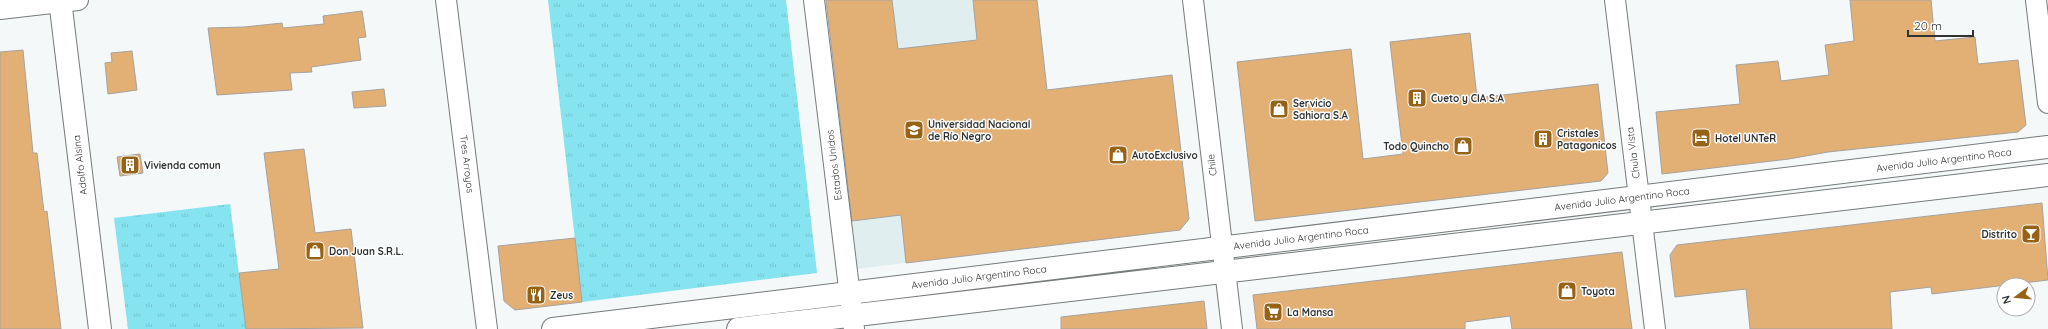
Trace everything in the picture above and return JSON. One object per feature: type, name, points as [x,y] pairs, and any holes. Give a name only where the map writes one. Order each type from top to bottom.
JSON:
[{"type":"main road","name":"Adolfo Alsina","points":[[66,1],[100,329]]},
{"type":"main road","name":"Avenida Julio Argentino Roca","points":[[553,329],[2048,147]]},
{"type":"main road","points":[[738,329],[853,322],[1225,271],[2048,175]]},
{"type":"street","name":"Tres Arroyos","points":[[446,0],[487,329]]},
{"type":"street","name":"Estados Unidos","points":[[814,0],[853,322]]},
{"type":"street","name":"Chile","points":[[1193,0],[1232,329]]},
{"type":"street","name":"Chula Vista","points":[[1615,0],[1655,329]]},
{"type":"street","points":[[2036,0],[2048,103]]},
{"type":"street","points":[[0,9],[66,1]]},
{"type":"shaded area","name":"Universidad Nacional de Río Negro","points":[[825,0],[973,0],[1003,251],[856,269]]},
{"type":"green space","points":[[548,0],[786,0],[817,273],[582,302]]},
{"type":"green space","points":[[230,204],[246,329],[128,329],[114,218]]},
{"type":"building","points":[[826,0],[892,0],[898,49],[977,40],[973,0],[1037,0],[1047,90],[1172,75],[1189,219],[1180,230],[906,263],[901,215],[852,221]]},
{"type":"building","points":[[1850,0],[1931,0],[1935,41],[1975,37],[1978,64],[2018,60],[2026,125],[2018,132],[1828,152],[1789,159],[1662,174],[1656,112],[1740,104],[1736,65],[1778,61],[1781,81],[1829,75],[1825,45],[1854,41]]},
{"type":"building","points":[[362,11],[366,37],[358,38],[361,60],[311,67],[312,72],[290,73],[292,90],[217,95],[208,28],[244,27],[282,23],[283,28],[324,24],[323,16]]},
{"type":"building","points":[[1470,33],[1477,98],[1598,84],[1608,173],[1601,181],[1255,221],[1237,62],[1351,49],[1363,159],[1403,154],[1390,42]]},
{"type":"building","points":[[23,50],[33,153],[37,153],[44,212],[47,211],[61,329],[0,329],[0,52]]},
{"type":"building","points":[[132,51],[137,90],[108,94],[105,63],[112,62],[111,53]]},
{"type":"building","points":[[384,89],[386,106],[354,108],[352,92]]},
{"type":"building","name":"Don Juan S.R.L.","points":[[304,149],[315,233],[351,229],[363,328],[246,329],[239,273],[279,269],[264,153]]},
{"type":"building","name":"Vivienda comun","points":[[140,154],[143,173],[120,176],[117,157]]},
{"type":"building","points":[[2042,203],[2048,280],[2036,281],[2036,277],[1996,277],[1996,286],[1932,294],[1931,287],[1890,292],[1892,329],[1750,329],[1746,289],[1675,297],[1670,255],[1677,245]]},
{"type":"building","points":[[575,238],[582,302],[515,310],[504,301],[498,246]]},
{"type":"building","points":[[1622,252],[1632,329],[1512,329],[1510,316],[1465,322],[1465,329],[1257,329],[1253,295]]},
{"type":"building","points":[[1204,301],[1207,329],[1061,329],[1061,317]]},
{"type":"place","name":"Cueto y CIA S.A","points":[[1417,98]]},
{"type":"place","name":"Servicio Sahiora S.A","points":[[1279,109]]},
{"type":"place","name":"Universidad Nacional de Río Negro","points":[[914,130]]},
{"type":"place","name":"Hotel UNTeR","points":[[1701,138]]},
{"type":"place","name":"Cristales Patagonicos","points":[[1543,139]]},
{"type":"place","name":"Todo Quincho","points":[[1463,146]]},
{"type":"place","name":"AutoExclusivo","points":[[1118,155]]},
{"type":"place","name":"Vivienda comun","points":[[130,165]]},
{"type":"place","name":"Distrito","points":[[2031,234]]},
{"type":"place","name":"Don Juan S.R.L.","points":[[315,251]]},
{"type":"place","name":"Toyota","points":[[1567,291]]},
{"type":"place","name":"Zeus","points":[[536,295]]},
{"type":"place","name":"La Mansa","points":[[1273,312]]}]
